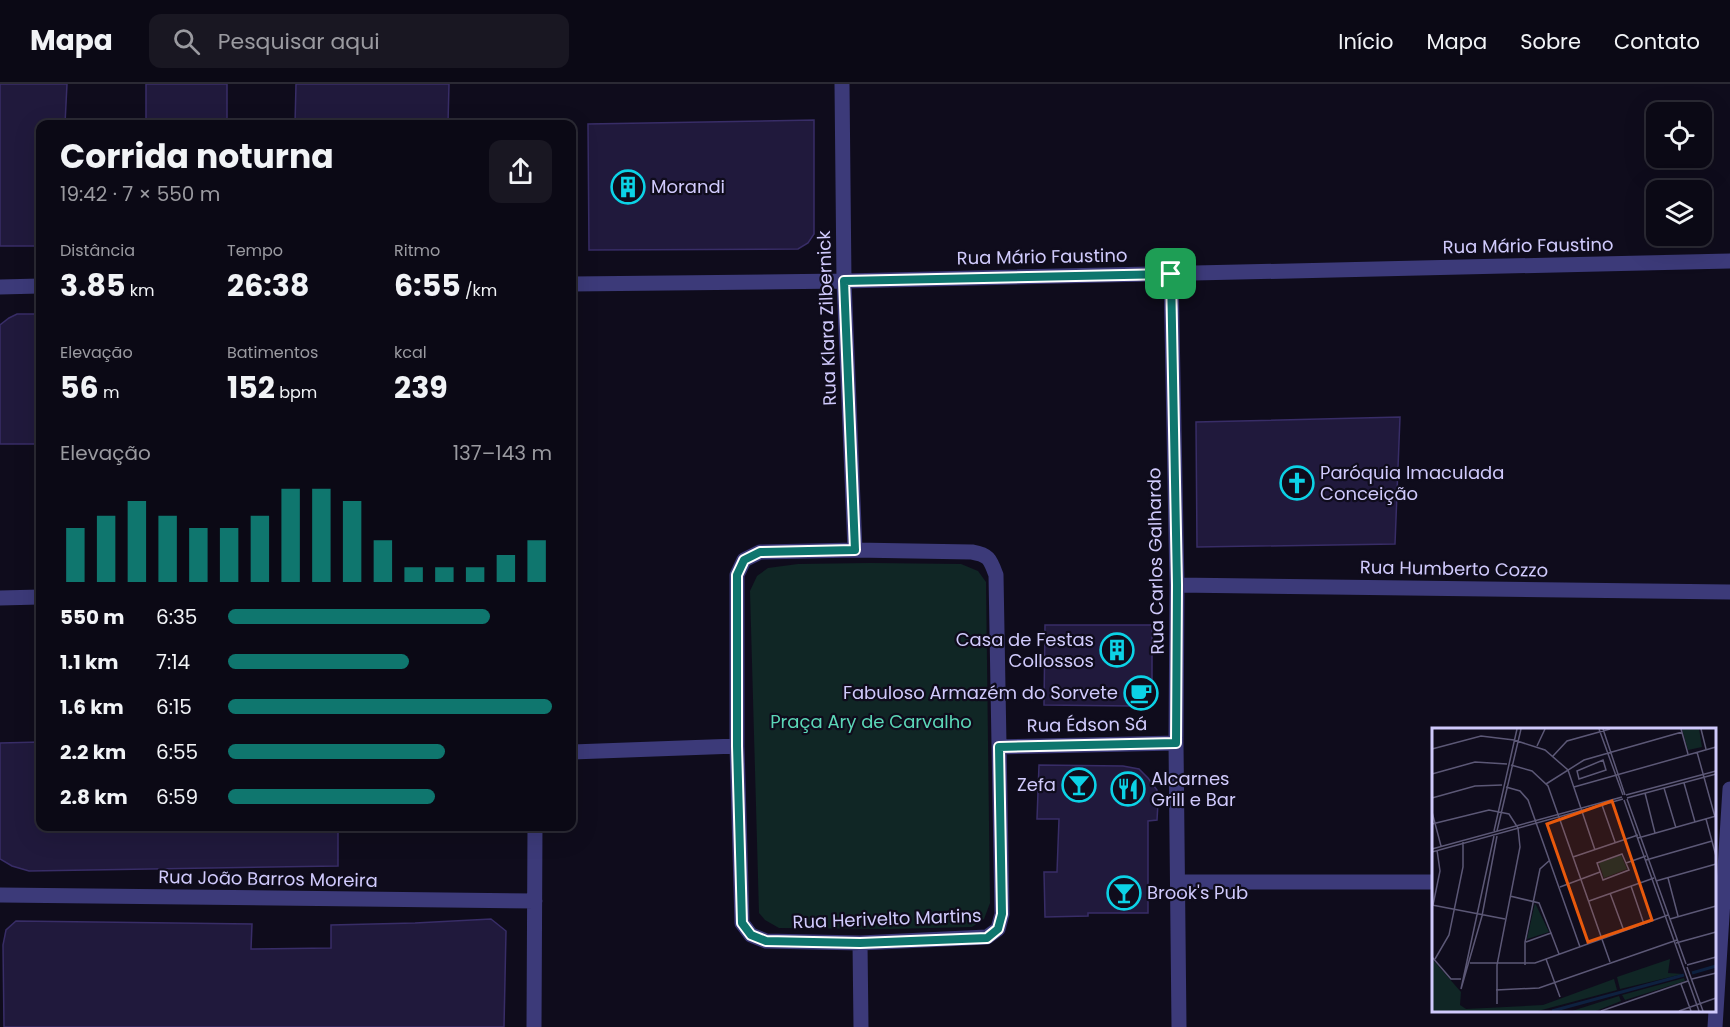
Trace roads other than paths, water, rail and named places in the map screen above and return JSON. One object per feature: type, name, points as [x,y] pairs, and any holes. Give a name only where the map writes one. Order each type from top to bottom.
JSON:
[{"type":"street","name":"Rua Klara Zilbernick","points":[[842,84],[844,281],[855,550]]},
{"type":"street","name":"Rua Mário Faustino","points":[[576,284],[844,281],[1730,261]]},
{"type":"street","name":"Rua Carlos Galhardo","points":[[1171,274],[1177,585],[1179,1027]]},
{"type":"street","points":[[0,286],[36,286]]},
{"type":"street","name":"Rua Herivelto Martins","points":[[855,550],[972,552],[982,554],[991,560],[996,575],[1002,914],[998,929],[987,938],[860,943],[766,941],[751,935],[742,923],[737,746],[737,575],[744,560],[760,552],[855,550]]},
{"type":"street","name":"Rua Humberto Cozzo","points":[[1177,585],[1730,592]]},
{"type":"street","points":[[0,598],[36,597]]},
{"type":"street","name":"Rua Édson Sá","points":[[999,747],[1176,743]]},
{"type":"street","points":[[576,752],[737,746]]},
{"type":"street","points":[[1715,991],[1718,882],[1730,789]]},
{"type":"street","points":[[534,1027],[535,831]]},
{"type":"street","points":[[1178,882],[1432,882]]},
{"type":"street","name":"Rua João Barros Moreira","points":[[0,895],[535,901]]},
{"type":"street","points":[[860,943],[861,1027]]},
{"type":"street","points":[[1714,1012],[1714,1027]]},
{"type":"place","name":"Morandi","points":[[628,187]]},
{"type":"place","name":"Paróquia Imaculada Conceição","points":[[1297,483]]},
{"type":"place","name":"Casa de Festas Collossos","points":[[1117,650]]},
{"type":"place","name":"Fabuloso Armazém do Sorvete","points":[[1141,693]]},
{"type":"place","name":"Zefa","points":[[1079,785]]},
{"type":"place","name":"Alcarnes Grill e Bar","points":[[1128,789]]},
{"type":"place","name":"Brook's Pub","points":[[1124,893]]},
{"type":"park label","name":"Praça Ary de Carvalho","points":[[871,722]]}]
